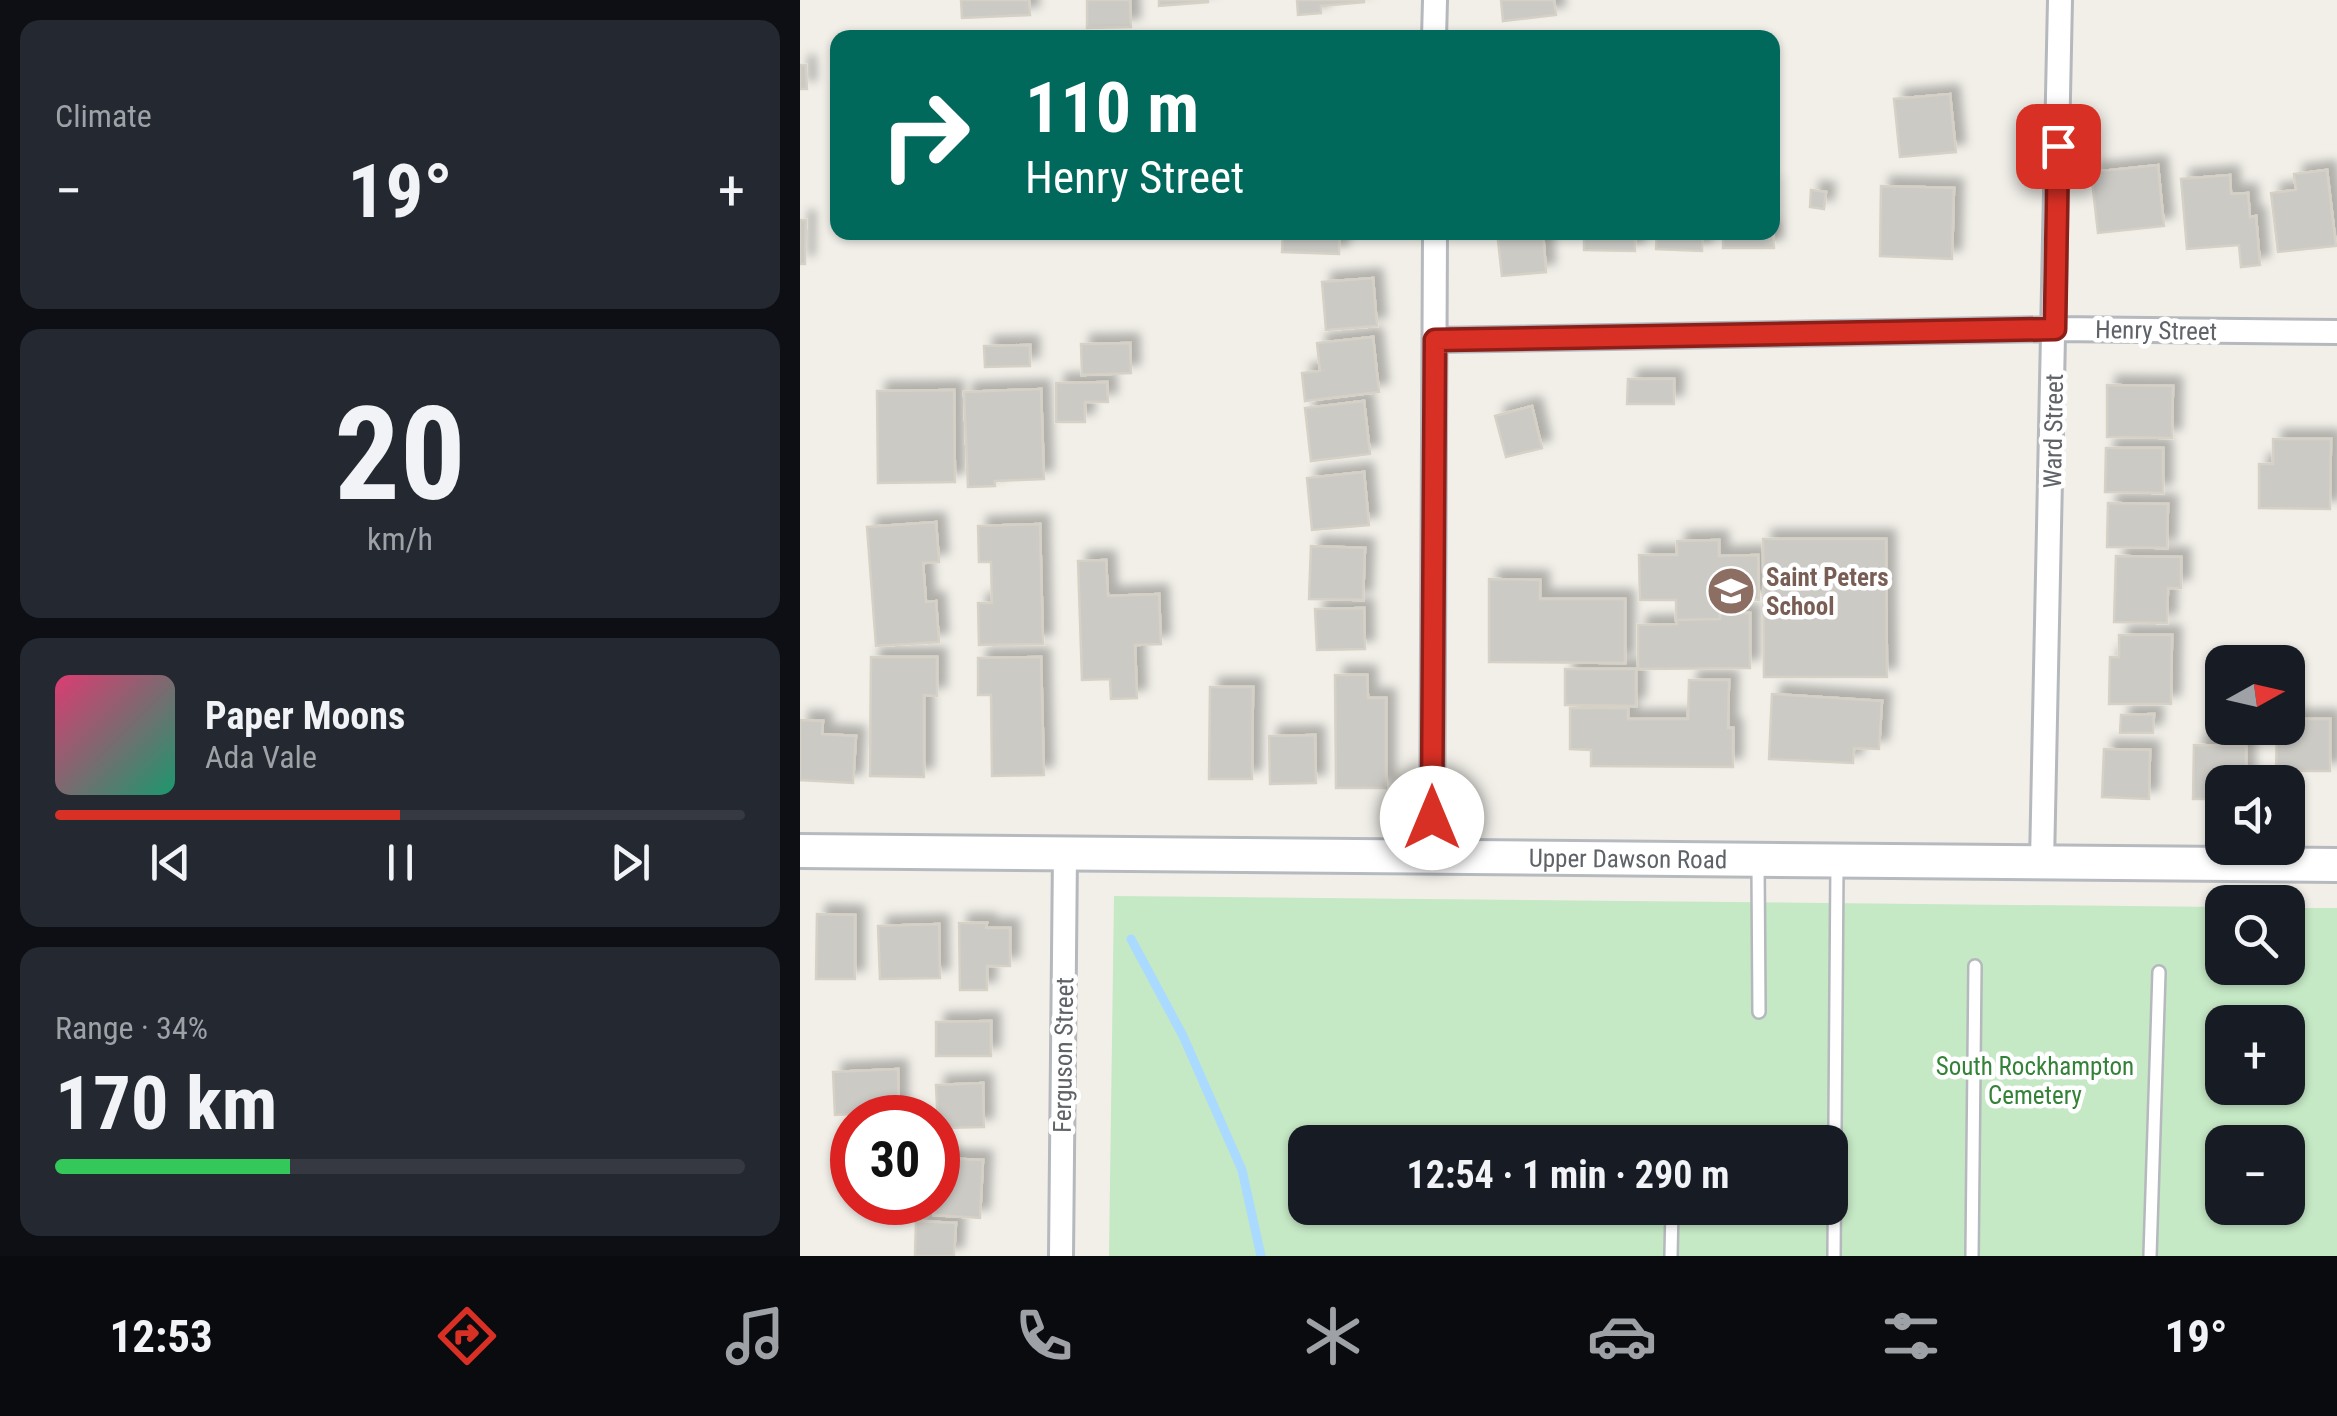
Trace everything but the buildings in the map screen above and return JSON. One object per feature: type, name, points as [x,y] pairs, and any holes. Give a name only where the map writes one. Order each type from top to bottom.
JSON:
[{"type":"street","points":[[1434,0],[1434,30]]},
{"type":"street","name":"Ward Street","points":[[2042,862],[2060,0]]},
{"type":"street","points":[[1432,857],[1435,240]]},
{"type":"street","name":"Henry Street","points":[[1435,340],[2055,329],[2337,332]]},
{"type":"street","name":"Upper Dawson Road","points":[[800,851],[2337,865]]},
{"type":"street","name":"Ferguson Street","points":[[1061,1256],[1065,854]]},
{"type":"lane","points":[[1758,860],[1759,1012]]},
{"type":"lane","points":[[1834,1256],[1837,860]]},
{"type":"lane","points":[[1972,1256],[1976,966]]},
{"type":"lane","points":[[2150,1256],[2159,972]]},
{"type":"lane","points":[[1671,1256],[1672,1225]]},
{"type":"green space","name":"South Rockhampton Cemetery","points":[[1114,896],[2205,907],[2205,985],[2305,985],[2305,908],[2337,908],[2337,1256],[1109,1256]]},
{"type":"waterway","points":[[1131,939],[1183,1036],[1242,1170],[1261,1256]]},
{"type":"place","name":"Saint Peters School","points":[[1731,591]]},
{"type":"route","points":[[1432,818],[1435,340],[2055,329],[2058,146]]}]
